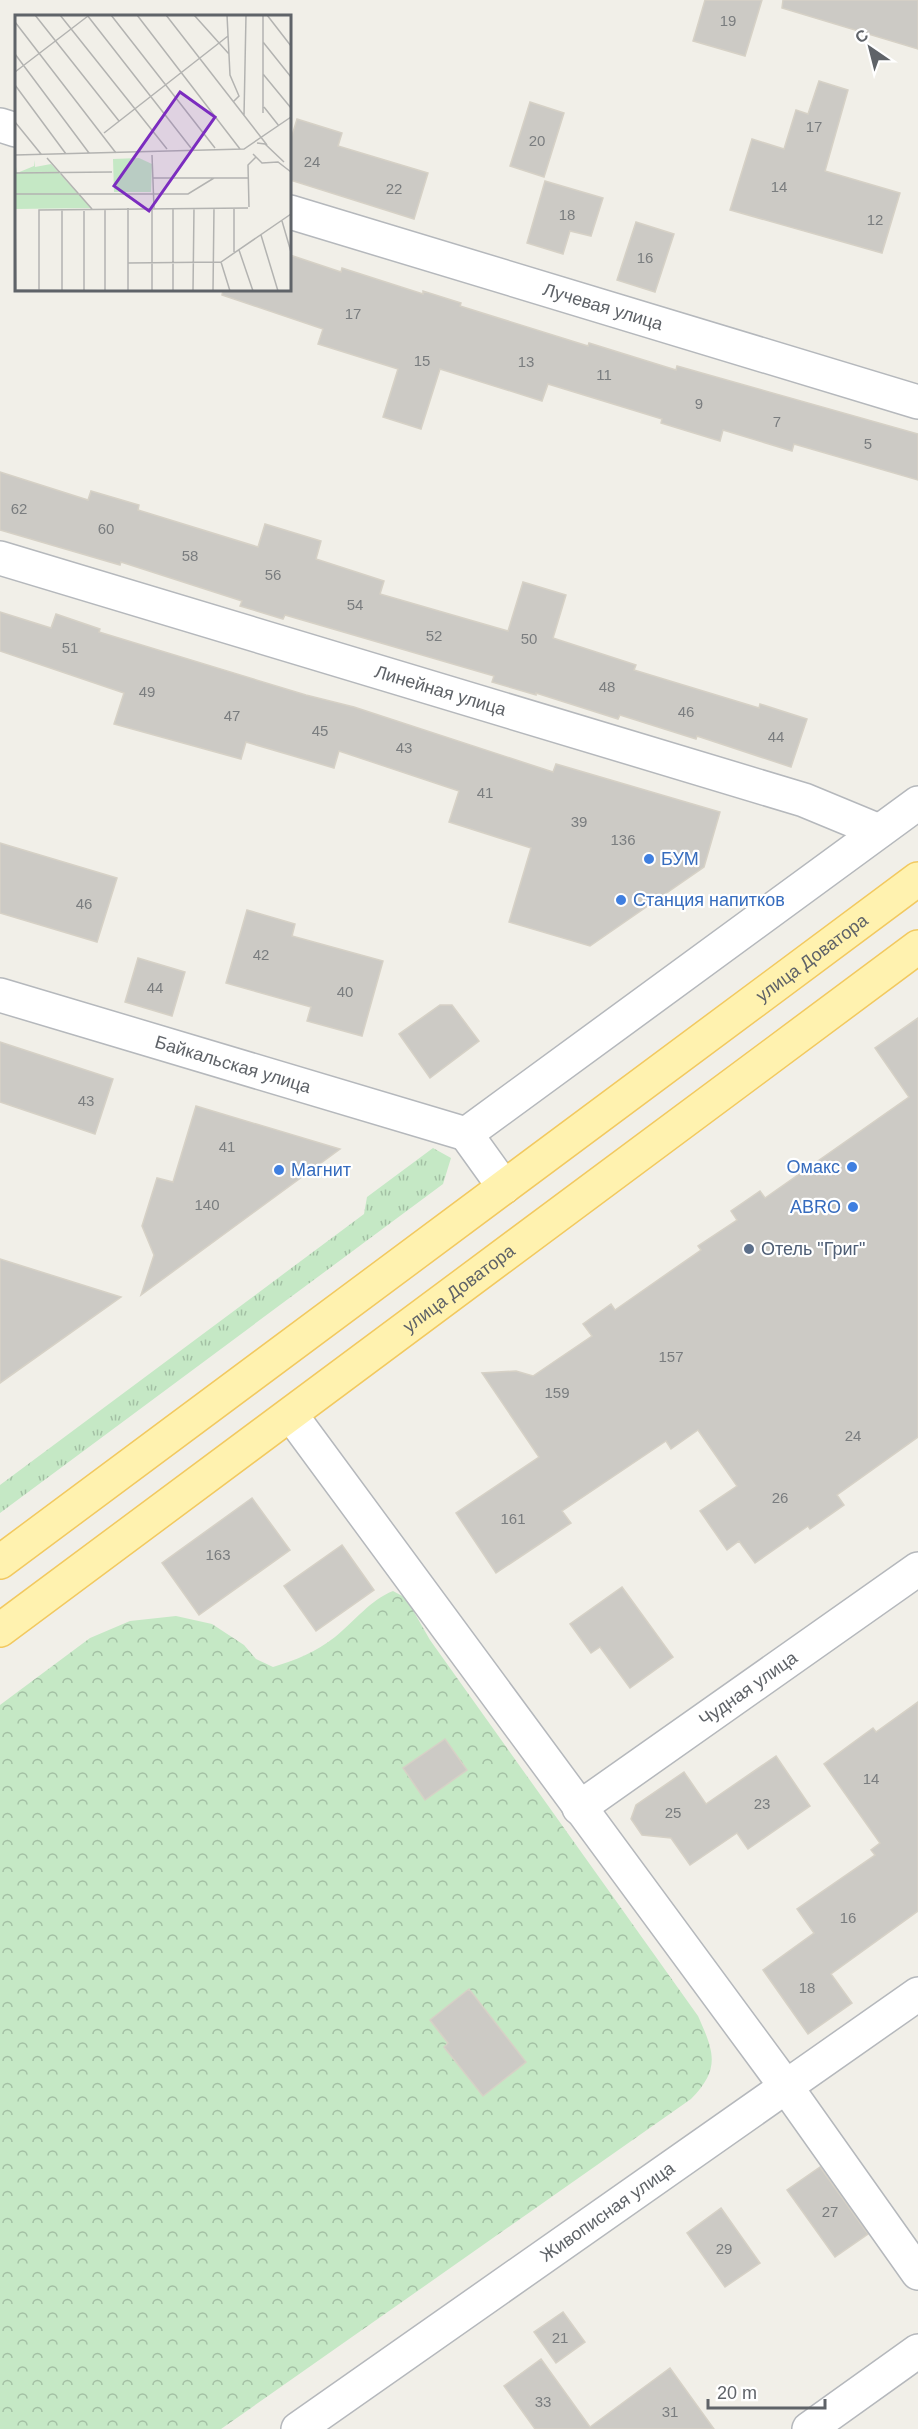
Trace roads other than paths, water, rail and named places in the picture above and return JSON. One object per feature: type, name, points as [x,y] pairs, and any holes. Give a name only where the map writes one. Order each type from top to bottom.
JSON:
[{"type":"main road","name":"улица Доватора","points":[[0,1562],[918,879]]},
{"type":"main road","name":"улица Доватора","points":[[0,1630],[918,947]]},
{"type":"street","points":[[0,124],[15,130]]},
{"type":"street","name":"Лучевая улица","points":[[291,212],[918,402]]},
{"type":"street","name":"Линейная улица","points":[[0,558],[804,800],[879,831]]},
{"type":"street","points":[[504,1187],[466,1134],[918,803]]},
{"type":"street","name":"Байкальская улица","points":[[0,995],[466,1134]]},
{"type":"street","points":[[291,1415],[787,2088],[918,2273]]},
{"type":"street","name":"Чудная улица","points":[[579,1808],[918,1569]]},
{"type":"street","name":"Живописная улица","points":[[298,2429],[918,1994]]},
{"type":"street","points":[[809,2429],[918,2351]]},
{"type":"place","name":"БУМ","points":[[649,859]]},
{"type":"place","name":"Станция напитков","points":[[621,900]]},
{"type":"place","name":"Омакс","points":[[852,1167]]},
{"type":"place","name":"Магнит","points":[[279,1170]]},
{"type":"place","name":"ABRO","points":[[853,1207]]},
{"type":"place","name":"Отель \"Григ\"","points":[[749,1249]]}]
